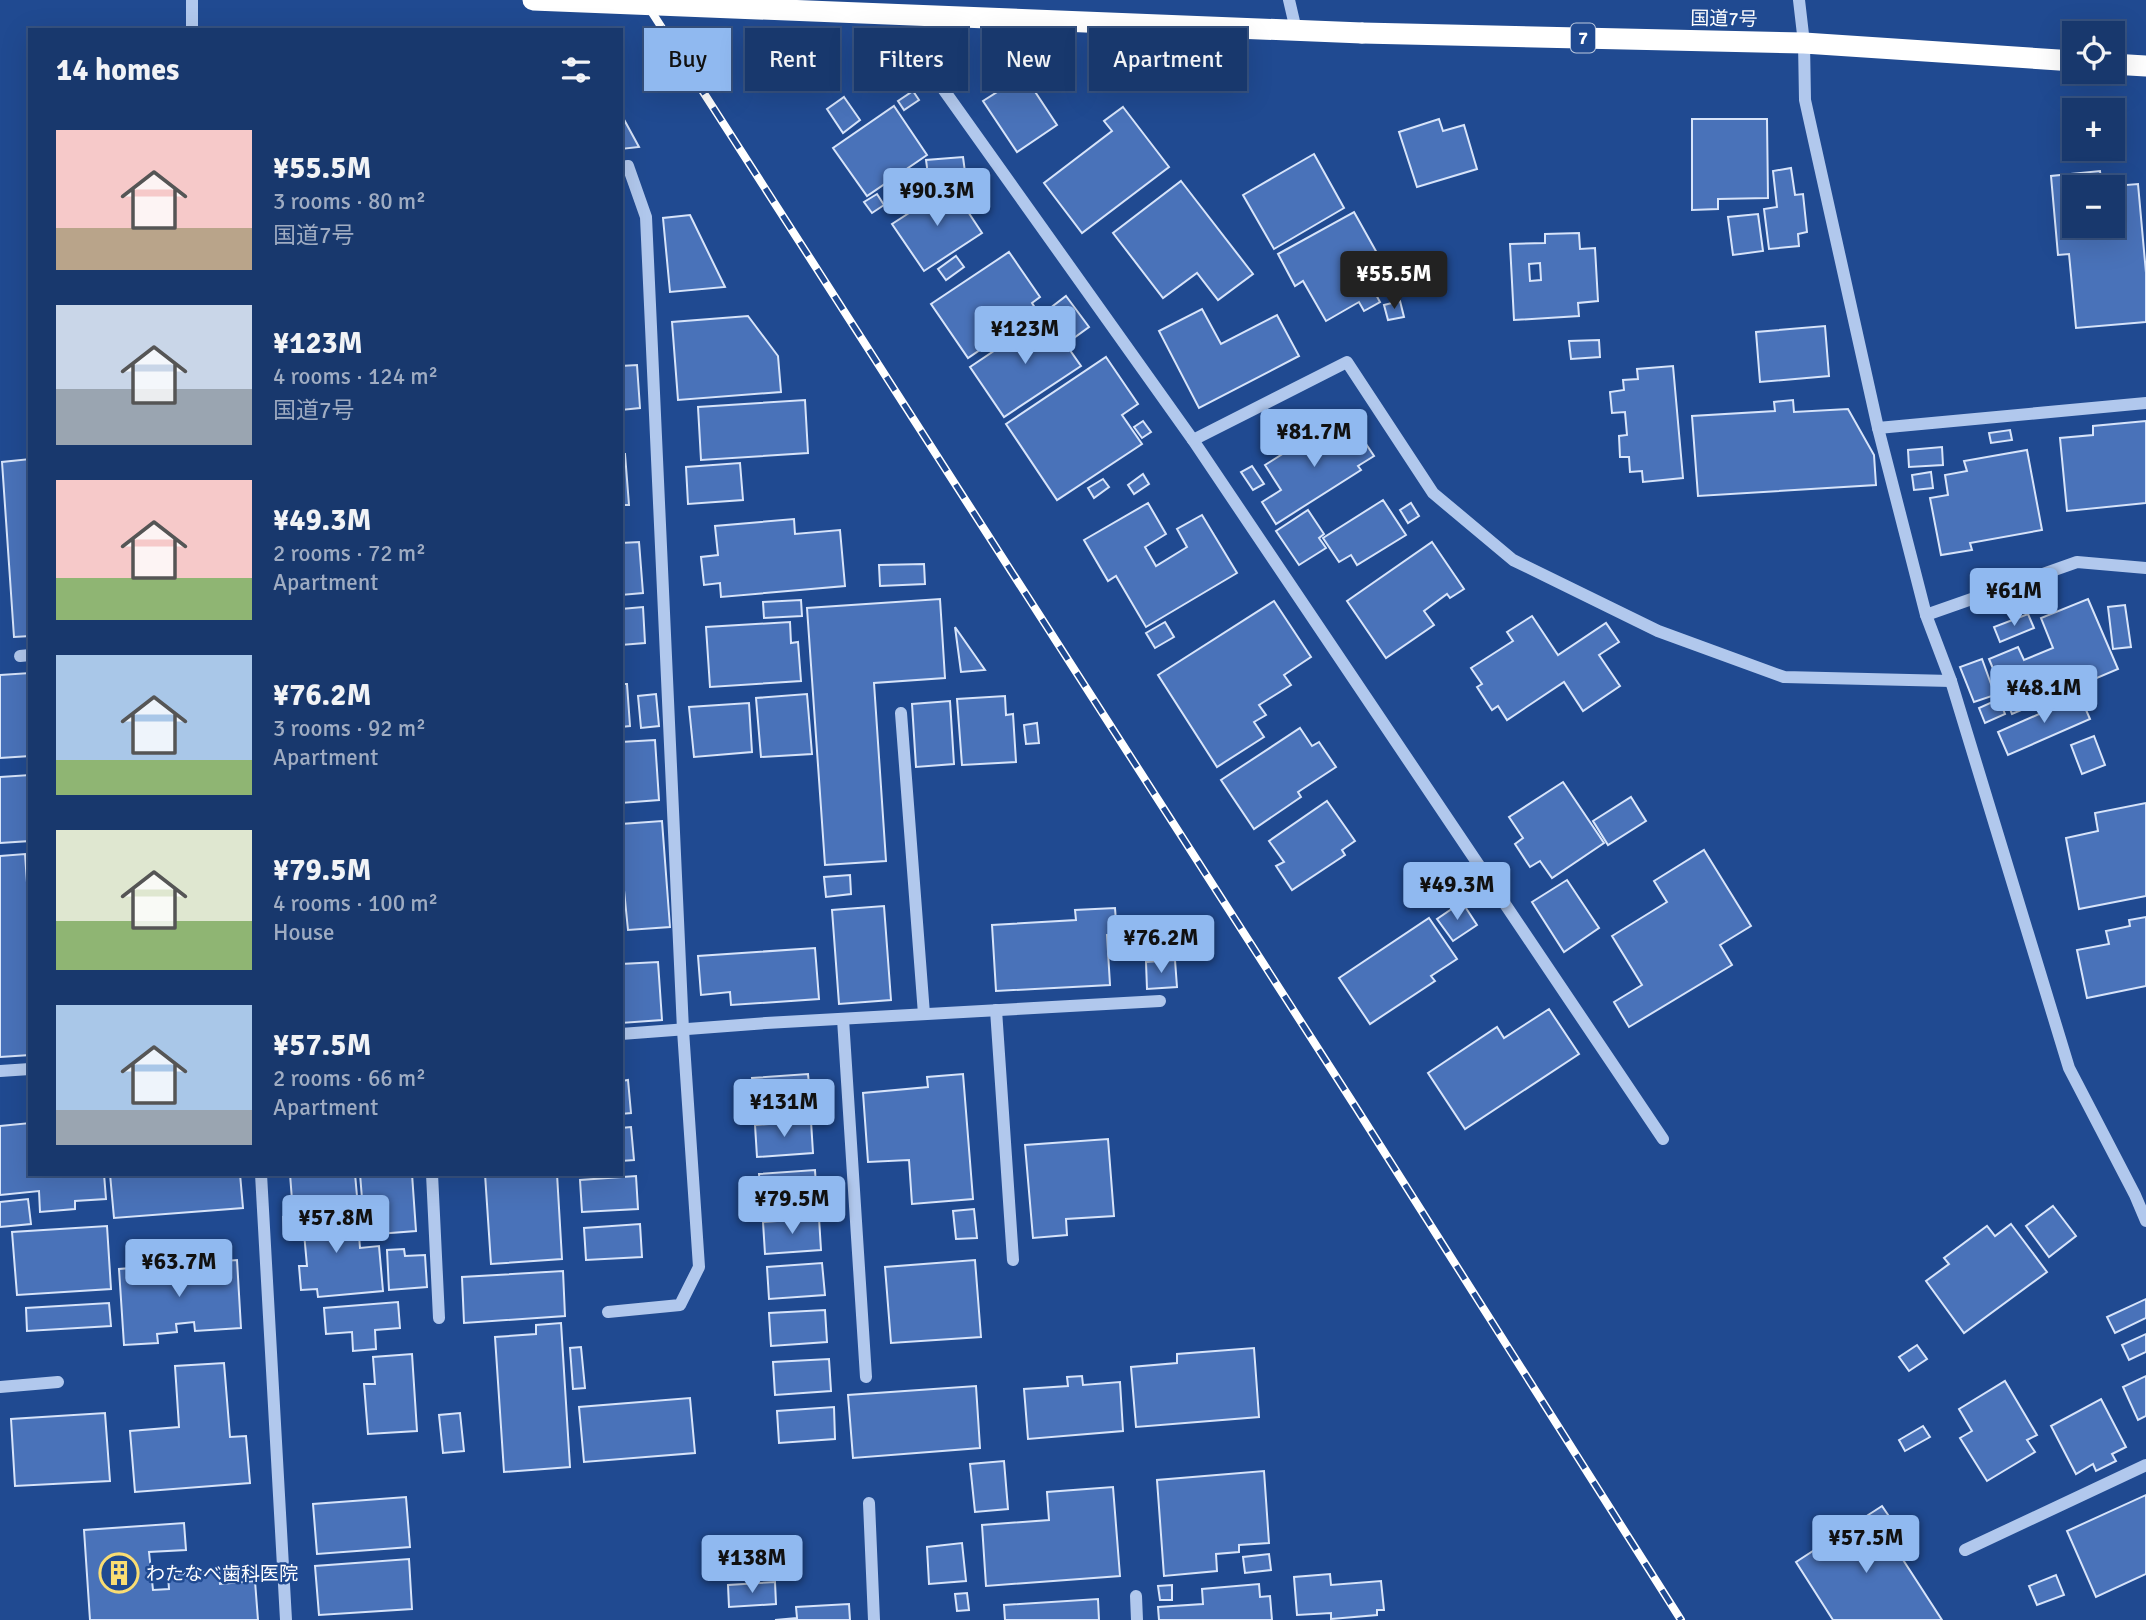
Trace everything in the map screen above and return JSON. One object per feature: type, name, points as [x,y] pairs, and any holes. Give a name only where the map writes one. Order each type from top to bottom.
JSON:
[{"type":"highway","name":"国道7号","points":[[533,0],[1362,33],[1804,43],[2062,60]]},
{"type":"highway","points":[[2125,65],[2146,66]]},
{"type":"street","points":[[192,0],[192,28]]},
{"type":"street","points":[[1289,0],[1296,30]]},
{"type":"street","points":[[1799,0],[1804,43],[1805,100],[1878,428],[1926,615],[1951,681],[2069,1068],[2141,1193],[2146,1221]]},
{"type":"street","points":[[945,91],[1193,440],[1663,1139]]},
{"type":"street","points":[[608,1312],[680,1306],[699,1267],[683,1030],[646,217],[628,166],[623,167]]},
{"type":"street","points":[[1193,440],[1347,362],[1433,493],[1513,560],[1658,631],[1784,677],[1951,681]]},
{"type":"street","points":[[1878,428],[2146,403]]},
{"type":"street","points":[[1926,615],[2077,562],[2146,568]]},
{"type":"street","points":[[901,713],[923,1014]]},
{"type":"street","points":[[623,1034],[1160,1001]]},
{"type":"street","points":[[996,1010],[1013,1260]]},
{"type":"street","points":[[843,1019],[866,1377]]},
{"type":"street","points":[[0,1071],[28,1069]]},
{"type":"street","points":[[261,1176],[286,1620]]},
{"type":"street","points":[[432,1176],[439,1318]]},
{"type":"street","points":[[0,1387],[58,1382]]},
{"type":"street","points":[[1965,1550],[2146,1465]]},
{"type":"street","points":[[869,1503],[874,1620]]},
{"type":"street","points":[[1136,1596],[1137,1620]]},
{"type":"building","points":[[913,91],[919,100],[904,110],[898,101]]},
{"type":"building","points":[[999,91],[1035,91],[1057,125],[1017,152],[983,101]]},
{"type":"building","points":[[844,97],[860,120],[843,133],[827,109]]},
{"type":"building","points":[[894,106],[927,155],[867,196],[833,148]]},
{"type":"building","points":[[1123,107],[1169,167],[1082,233],[1044,183],[1112,131],[1104,121]]},
{"type":"building","points":[[623,118],[639,147],[623,149]]},
{"type":"building","points":[[1439,119],[1443,131],[1464,125],[1477,169],[1417,187],[1399,132]]},
{"type":"building","points":[[1692,119],[1767,119],[1768,198],[1718,199],[1718,209],[1692,210]]},
{"type":"building","points":[[1314,154],[1344,208],[1274,249],[1243,195]]},
{"type":"building","points":[[963,157],[965,172],[928,175],[926,160]]},
{"type":"building","points":[[1791,168],[1795,195],[1803,194],[1807,232],[1798,234],[1799,246],[1769,249],[1764,209],[1777,207],[1773,171]]},
{"type":"building","points":[[2100,171],[2100,175],[2062,175],[2062,238],[2125,238],[2125,185],[2138,184],[2146,273],[2146,322],[2076,328],[2069,254],[2058,255],[2051,176]]},
{"type":"building","points":[[1181,181],[1253,274],[1218,300],[1197,273],[1163,298],[1113,233]]},
{"type":"building","points":[[951,186],[982,233],[924,271],[892,224]]},
{"type":"building","points":[[877,194],[884,205],[872,213],[864,202]]},
{"type":"building","points":[[1354,212],[1391,278],[1373,289],[1380,302],[1364,311],[1359,302],[1326,321],[1303,281],[1295,286],[1278,254]]},
{"type":"building","points":[[1758,214],[1763,251],[1733,255],[1728,217]]},
{"type":"building","points":[[690,215],[725,287],[670,292],[663,218]]},
{"type":"building","points":[[1579,233],[1580,249],[1595,248],[1598,301],[1578,303],[1579,316],[1514,320],[1510,244],[1545,243],[1545,234]],"holes":[[[1540,263],[1541,280],[1530,281],[1529,264]]]},
{"type":"building","points":[[1009,252],[1040,297],[1032,303],[1037,311],[968,358],[931,304]]},
{"type":"building","points":[[956,256],[964,267],[946,280],[938,269]]},
{"type":"building","points":[[1066,296],[1089,327],[1071,340],[1049,309]]},
{"type":"building","points":[[1400,301],[1404,317],[1388,320],[1384,305]]},
{"type":"building","points":[[1202,309],[1221,344],[1277,315],[1299,356],[1199,408],[1159,331]]},
{"type":"building","points":[[748,316],[778,356],[781,392],[678,400],[672,322]]},
{"type":"building","points":[[1046,316],[1081,366],[1004,417],[970,367]]},
{"type":"building","points":[[1825,326],[1829,376],[1760,382],[1756,332]]},
{"type":"building","points":[[1599,340],[1600,357],[1571,359],[1569,341]]},
{"type":"building","points":[[1106,357],[1138,404],[1122,415],[1142,444],[1057,500],[1006,424]]},
{"type":"building","points":[[637,365],[640,408],[623,410],[623,366]]},
{"type":"building","points":[[1673,366],[1683,478],[1643,482],[1642,471],[1630,472],[1629,457],[1620,457],[1619,436],[1627,435],[1625,412],[1612,413],[1610,392],[1624,390],[1623,380],[1638,379],[1637,369]]},
{"type":"building","points":[[805,400],[808,453],[701,460],[698,407]]},
{"type":"building","points":[[1793,400],[1794,412],[1848,409],[1874,455],[1876,485],[1698,496],[1692,416],[1775,411],[1774,402]]},
{"type":"building","points":[[1338,419],[1351,440],[1360,435],[1374,456],[1358,466],[1361,470],[1276,524],[1262,502],[1281,490],[1265,465]]},
{"type":"building","points":[[1143,421],[1151,432],[1142,438],[1134,427]]},
{"type":"building","points":[[2146,421],[2146,503],[2067,511],[2060,438],[2093,435],[2093,426]]},
{"type":"building","points":[[2010,430],[2012,440],[1991,443],[1989,433]]},
{"type":"building","points":[[1942,447],[1943,465],[1909,467],[1908,450]]},
{"type":"building","points":[[2027,450],[2042,530],[1970,543],[1972,550],[1941,555],[1930,498],[1948,495],[1945,475],[1967,471],[1964,461]]},
{"type":"building","points":[[623,454],[625,454],[629,505],[623,505]]},
{"type":"building","points":[[28,459],[28,636],[14,637],[2,462]]},
{"type":"building","points":[[740,463],[743,500],[688,504],[686,467]]},
{"type":"building","points":[[1252,466],[1264,484],[1253,490],[1241,472]]},
{"type":"building","points":[[1931,472],[1933,488],[1914,490],[1912,475]]},
{"type":"building","points":[[1143,474],[1149,484],[1134,494],[1128,485]]},
{"type":"building","points":[[1103,479],[1109,487],[1094,498],[1088,488]]},
{"type":"building","points":[[1383,500],[1406,535],[1357,565],[1351,555],[1339,562],[1323,538]]},
{"type":"building","points":[[1148,503],[1166,534],[1145,547],[1156,566],[1187,547],[1177,529],[1202,515],[1237,573],[1146,627],[1116,576],[1108,581],[1084,540]]},
{"type":"building","points":[[1411,503],[1419,516],[1408,523],[1400,510]]},
{"type":"building","points":[[1308,510],[1324,534],[1319,538],[1326,548],[1299,565],[1276,531]]},
{"type":"building","points":[[794,519],[795,534],[840,530],[845,586],[721,597],[720,583],[704,585],[701,557],[718,555],[715,526]]},
{"type":"building","points":[[639,542],[643,593],[623,595],[623,543]]},
{"type":"building","points":[[1432,542],[1464,589],[1450,598],[1447,594],[1424,611],[1434,625],[1386,658],[1347,601]]},
{"type":"building","points":[[924,564],[925,584],[880,586],[879,565]]},
{"type":"building","points":[[940,599],[945,678],[874,683],[886,861],[825,865],[807,608]]},
{"type":"building","points":[[2088,599],[2118,669],[2012,714],[1989,659],[2018,647],[2024,660],[2053,648],[2041,618]]},
{"type":"building","points":[[801,600],[802,616],[764,618],[763,602]]},
{"type":"building","points":[[1274,601],[1311,657],[1284,675],[1291,685],[1259,705],[1266,715],[1254,722],[1264,737],[1217,767],[1158,675]]},
{"type":"building","points":[[2125,605],[2131,647],[2113,649],[2108,607]]},
{"type":"building","points":[[643,607],[645,643],[623,645],[623,609]]},
{"type":"building","points":[[2028,614],[2034,628],[2000,642],[1994,627]]},
{"type":"building","points":[[1532,616],[1558,655],[1606,623],[1619,642],[1599,655],[1620,686],[1583,711],[1564,682],[1507,720],[1498,706],[1492,710],[1477,687],[1482,684],[1471,668],[1513,641],[1507,632]]},
{"type":"building","points":[[790,622],[791,643],[798,642],[801,681],[710,687],[706,627]]},
{"type":"building","points":[[1165,622],[1174,637],[1155,648],[1146,633]]},
{"type":"building","points":[[955,627],[985,670],[961,672]]},
{"type":"building","points":[[1982,659],[1995,695],[1974,702],[1960,667]]},
{"type":"building","points":[[28,673],[28,756],[0,758],[0,675]]},
{"type":"building","points":[[623,684],[627,684],[630,726],[623,727]]},
{"type":"building","points":[[656,694],[659,726],[641,728],[638,696]]},
{"type":"building","points":[[807,694],[812,754],[761,757],[756,698]]},
{"type":"building","points":[[1005,696],[1006,715],[1013,714],[1016,762],[962,765],[957,699]]},
{"type":"building","points":[[2080,696],[2090,719],[2008,755],[1998,732]]},
{"type":"building","points":[[1999,699],[2005,714],[1985,723],[1979,708]]},
{"type":"building","points":[[950,701],[954,764],[916,767],[912,704]]},
{"type":"building","points":[[749,703],[752,752],[694,757],[689,707]]},
{"type":"building","points":[[1037,723],[1039,743],[1026,744],[1024,725]]},
{"type":"building","points":[[1300,728],[1312,746],[1319,742],[1336,767],[1298,792],[1301,797],[1254,829],[1221,780]]},
{"type":"building","points":[[2094,736],[2105,765],[2082,774],[2071,745]]},
{"type":"building","points":[[655,740],[659,800],[623,803],[623,742]]},
{"type":"building","points":[[28,775],[28,841],[0,843],[0,777]]},
{"type":"building","points":[[1563,782],[1604,843],[1552,878],[1540,861],[1530,867],[1515,844],[1523,838],[1509,817]]},
{"type":"building","points":[[1631,797],[1646,821],[1608,845],[1593,821]]},
{"type":"building","points":[[1327,801],[1355,841],[1342,850],[1345,855],[1292,890],[1276,866],[1284,862],[1269,841]]},
{"type":"building","points":[[2146,803],[2146,896],[2079,909],[2066,838],[2098,831],[2095,813]]},
{"type":"building","points":[[662,821],[670,927],[628,930],[623,890],[623,824]]},
{"type":"building","points":[[1704,850],[1751,926],[1720,945],[1732,965],[1629,1027],[1614,1002],[1642,985],[1612,936],[1667,902],[1654,881]]},
{"type":"building","points":[[25,854],[28,897],[28,1055],[0,1057],[0,856]]},
{"type":"building","points":[[850,875],[851,894],[826,897],[824,877]]},
{"type":"building","points":[[1567,880],[1599,928],[1564,952],[1532,902]]},
{"type":"building","points":[[1462,902],[1477,925],[1453,941],[1437,919]]},
{"type":"building","points":[[884,906],[891,1000],[839,1004],[832,910]]},
{"type":"building","points":[[1115,908],[1117,935],[1107,935],[1110,985],[996,991],[992,925],[1076,920],[1075,910]]},
{"type":"building","points":[[2146,917],[2146,986],[2087,998],[2077,950],[2109,944],[2106,931],[2130,926],[2129,920]]},
{"type":"building","points":[[1429,918],[1457,959],[1431,976],[1435,981],[1370,1024],[1339,978]]},
{"type":"building","points":[[815,948],[819,999],[731,1005],[730,992],[701,995],[698,956]]},
{"type":"building","points":[[1175,960],[1177,987],[1147,989],[1146,962]]},
{"type":"building","points":[[658,962],[662,1020],[623,1023],[623,964]]},
{"type":"building","points":[[1549,1009],[1579,1054],[1465,1129],[1428,1073],[1497,1027],[1504,1038]]},
{"type":"building","points":[[808,1074],[811,1106],[754,1110],[752,1078]]},
{"type":"building","points":[[963,1074],[973,1199],[912,1204],[909,1160],[868,1162],[863,1093],[928,1087],[927,1077]]},
{"type":"building","points":[[628,1080],[631,1113],[623,1114],[623,1081]]},
{"type":"building","points":[[811,1121],[813,1153],[757,1157],[755,1125]]},
{"type":"building","points":[[28,1123],[28,1176],[104,1176],[106,1199],[75,1201],[75,1209],[40,1212],[39,1191],[0,1195],[0,1126]]},
{"type":"building","points":[[631,1127],[634,1160],[623,1161],[623,1128]]},
{"type":"building","points":[[1108,1139],[1114,1216],[1066,1219],[1067,1235],[1033,1238],[1025,1145]]},
{"type":"building","points":[[815,1170],[817,1202],[761,1206],[759,1174]]},
{"type":"building","points":[[110,1176],[240,1176],[243,1208],[114,1218]]},
{"type":"building","points":[[290,1176],[355,1176],[358,1207],[293,1213]]},
{"type":"building","points":[[360,1176],[412,1176],[416,1231],[365,1235]]},
{"type":"building","points":[[485,1176],[557,1176],[562,1259],[491,1264]]},
{"type":"building","points":[[636,1176],[638,1209],[582,1212],[580,1180]]},
{"type":"building","points":[[28,1199],[31,1224],[0,1227],[0,1202]]},
{"type":"building","points":[[2053,1206],[2076,1236],[2049,1257],[2026,1226]]},
{"type":"building","points":[[974,1209],[977,1238],[956,1239],[953,1211]]},
{"type":"building","points":[[357,1210],[360,1248],[379,1246],[383,1291],[318,1297],[317,1289],[301,1290],[299,1266],[307,1266],[304,1233],[284,1235],[283,1217]]},
{"type":"building","points":[[819,1218],[821,1250],[765,1254],[763,1222]]},
{"type":"building","points":[[640,1224],[642,1257],[586,1260],[584,1228]]},
{"type":"building","points":[[2011,1224],[2047,1272],[1964,1333],[1926,1281],[1949,1264],[1944,1258],[1987,1226],[1995,1236]]},
{"type":"building","points":[[107,1226],[111,1289],[17,1295],[12,1232]]},
{"type":"building","points":[[404,1249],[405,1256],[425,1255],[427,1287],[389,1290],[387,1250]]},
{"type":"building","points":[[237,1260],[241,1328],[195,1331],[194,1322],[176,1324],[177,1332],[157,1334],[158,1343],[124,1345],[119,1269]]},
{"type":"building","points":[[975,1260],[981,1337],[891,1343],[885,1267]]},
{"type":"building","points":[[822,1263],[825,1295],[769,1299],[767,1267]]},
{"type":"building","points":[[563,1271],[565,1316],[464,1323],[462,1277]]},
{"type":"building","points":[[2146,1299],[2146,1318],[2115,1333],[2107,1317]]},
{"type":"building","points":[[398,1302],[400,1328],[375,1330],[376,1349],[353,1351],[352,1332],[326,1334],[324,1308]]},
{"type":"building","points":[[109,1303],[111,1326],[27,1331],[26,1308]]},
{"type":"building","points":[[825,1310],[827,1342],[771,1346],[769,1313]]},
{"type":"building","points":[[561,1323],[570,1467],[504,1472],[495,1337],[536,1334],[536,1325]]},
{"type":"building","points":[[2146,1334],[2146,1352],[2129,1360],[2122,1345]]},
{"type":"building","points":[[1917,1345],[1927,1359],[1909,1371],[1899,1357]]},
{"type":"building","points":[[581,1347],[585,1388],[573,1389],[570,1348]]},
{"type":"building","points":[[1254,1348],[1259,1417],[1136,1427],[1131,1367],[1177,1363],[1177,1354]]},
{"type":"building","points":[[412,1354],[417,1431],[368,1434],[364,1384],[375,1384],[373,1357]]},
{"type":"building","points":[[829,1359],[831,1391],[775,1395],[773,1362]]},
{"type":"building","points":[[224,1363],[230,1437],[246,1436],[250,1483],[135,1492],[130,1431],[179,1427],[175,1366]]},
{"type":"building","points":[[1082,1376],[1083,1385],[1120,1382],[1123,1431],[1028,1439],[1024,1389],[1068,1386],[1067,1377]]},
{"type":"building","points":[[2146,1376],[2146,1416],[2138,1420],[2123,1387]]},
{"type":"building","points":[[2005,1381],[2037,1435],[2027,1440],[2035,1452],[1987,1481],[1960,1438],[1972,1431],[1959,1409]]},
{"type":"building","points":[[976,1386],[980,1448],[853,1458],[848,1395]]},
{"type":"building","points":[[690,1398],[695,1453],[584,1462],[579,1407]]},
{"type":"building","points":[[2101,1399],[2126,1447],[2112,1454],[2116,1461],[2096,1471],[2093,1464],[2076,1474],[2051,1426]]},
{"type":"building","points":[[834,1407],[835,1439],[779,1443],[777,1411]]},
{"type":"building","points":[[105,1413],[110,1481],[15,1486],[11,1419]]},
{"type":"building","points":[[460,1413],[464,1451],[443,1453],[439,1415]]},
{"type":"building","points":[[1923,1426],[1930,1437],[1905,1451],[1899,1440]]},
{"type":"building","points":[[1004,1461],[1008,1509],[975,1512],[970,1464]]},
{"type":"building","points":[[1264,1471],[1269,1543],[1239,1545],[1239,1552],[1216,1554],[1217,1571],[1164,1576],[1157,1480]]},
{"type":"building","points":[[1113,1487],[1120,1576],[986,1586],[982,1525],[1049,1520],[1047,1492]]},
{"type":"building","points":[[2146,1495],[2146,1574],[2096,1597],[2067,1531]]},
{"type":"building","points":[[406,1497],[410,1547],[317,1554],[313,1504]]},
{"type":"building","points":[[1882,1506],[1897,1528],[1887,1535],[1942,1620],[1833,1620],[1796,1562]]},
{"type":"building","name":"わたなべ歯科医院","points":[[184,1523],[186,1550],[149,1552],[153,1590],[169,1589],[168,1575],[219,1571],[220,1584],[255,1581],[258,1620],[90,1620],[84,1530]]},
{"type":"building","points":[[962,1543],[966,1581],[929,1584],[927,1547]]},
{"type":"building","points":[[1269,1554],[1271,1570],[1245,1573],[1243,1557]]},
{"type":"building","points":[[409,1559],[412,1609],[319,1615],[315,1566]]},
{"type":"building","points":[[1330,1574],[1331,1585],[1381,1581],[1384,1610],[1377,1610],[1377,1615],[1331,1619],[1331,1613],[1297,1615],[1294,1577]]},
{"type":"building","points":[[2056,1575],[2064,1595],[2037,1605],[2029,1586]]},
{"type":"building","points":[[775,1582],[776,1604],[729,1607],[728,1585]]},
{"type":"building","points":[[1259,1584],[1260,1597],[1270,1596],[1272,1620],[1159,1620],[1158,1607],[1203,1604],[1202,1589]]},
{"type":"building","points":[[1172,1585],[1172,1600],[1160,1600],[1158,1586]]},
{"type":"building","points":[[967,1593],[969,1610],[957,1611],[955,1594]]},
{"type":"building","points":[[1098,1599],[1099,1620],[1005,1620],[1004,1605]]},
{"type":"building","points":[[849,1604],[850,1620],[775,1620],[797,1618],[796,1607]]},
{"type":"railway","points":[[644,0],[1355,1106],[1681,1620]]},
{"type":"place","name":"わたなべ歯科医院","points":[[119,1573]]}]
